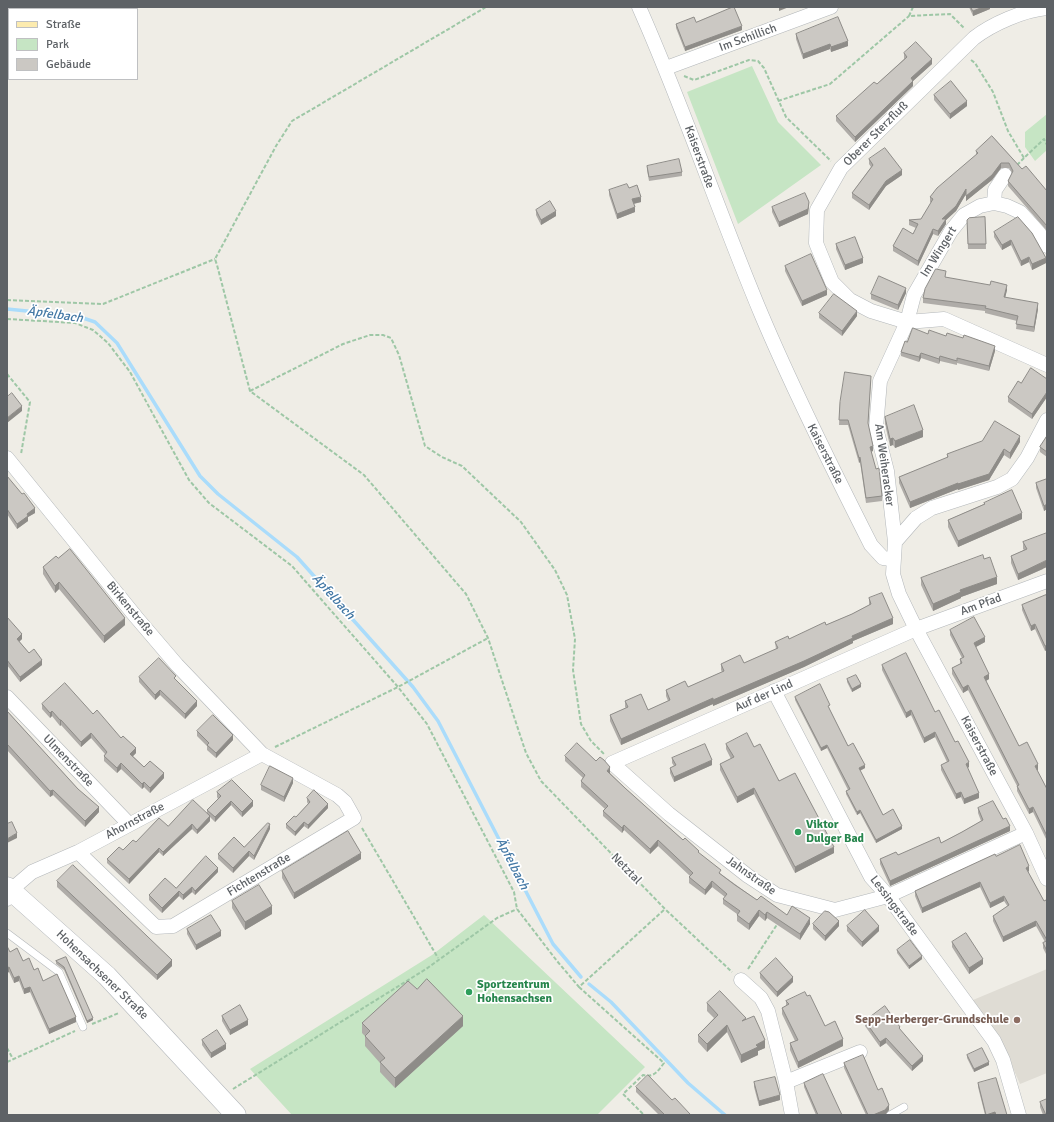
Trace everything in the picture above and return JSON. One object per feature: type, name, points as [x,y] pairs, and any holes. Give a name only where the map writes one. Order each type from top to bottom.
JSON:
[{"type":"street","name":"Kaiserstraße","points":[[639,7],[666,68],[711,190],[800,404],[871,546],[883,558],[892,559],[893,574],[899,594],[1026,833],[1047,879]]},
{"type":"street","name":"Im Schillich","points":[[666,68],[830,7]]},
{"type":"street","name":"Oberer Sterzfluß","points":[[1047,8],[1032,9],[982,31],[960,50],[841,168],[817,210],[816,243],[832,282],[850,300],[871,311],[907,322],[944,318],[1047,365]]},
{"type":"street","points":[[1005,175],[995,190],[994,203],[1007,206],[1020,212],[1039,233],[1047,246]]},
{"type":"street","name":"Im Wingert","points":[[907,322],[914,295],[950,231],[964,215],[980,206],[994,203]]},
{"type":"street","name":"Am Weiheracker","points":[[892,559],[895,542],[887,471],[876,428],[880,381],[907,322]]},
{"type":"street","points":[[895,542],[916,518],[932,508],[997,487],[1012,479],[1027,458],[1047,421]]},
{"type":"street","name":"Birkenstraße","points":[[7,458],[18,474],[177,665],[262,754]]},
{"type":"street","name":"Am Pfad","points":[[916,628],[1047,581]]},
{"type":"street","name":"Auf der Lind","points":[[612,763],[916,628]]},
{"type":"street","name":"Lessingstraße","points":[[774,692],[871,877],[888,896],[994,1041],[1003,1060],[1019,1115]]},
{"type":"street","name":"Ulmenstraße","points":[[7,697],[129,824]]},
{"type":"street","points":[[262,754],[337,795],[345,802],[354,818]]},
{"type":"street","name":"Ahornstraße","points":[[8,892],[32,872],[78,852],[262,754]]},
{"type":"street","name":"Jahnstraße","points":[[612,763],[669,814],[748,876],[777,895],[835,910],[888,896],[1026,833]]},
{"type":"street","name":"Fichtenstraße","points":[[78,852],[156,927],[173,926],[354,818]]},
{"type":"street","name":"Hohensachsener Straße","points":[[8,892],[107,976],[236,1115]]},
{"type":"street","points":[[741,980],[761,998],[768,1011],[786,1082],[792,1115]]},
{"type":"street","points":[[786,1082],[860,1052]]},
{"type":"lane","points":[[7,933],[58,972],[83,1028]]},
{"type":"lane","points":[[890,1115],[904,1107]]},
{"type":"path","points":[[7,300],[103,304],[215,259],[276,146],[292,121],[486,7]]},
{"type":"path","points":[[778,101],[830,84],[909,16],[913,7]]},
{"type":"path","points":[[909,16],[950,14],[966,30]]},
{"type":"path","points":[[960,50],[975,63],[989,86],[1008,131],[1024,158],[1047,137]]},
{"type":"path","points":[[666,68],[694,80],[749,60],[758,61],[764,68],[786,118],[826,157],[841,168]]},
{"type":"path","points":[[1044,140],[1047,145]]},
{"type":"path","points":[[215,259],[250,391],[343,344],[370,335],[383,335],[391,338],[399,356],[425,446],[442,457],[462,466],[494,496],[521,522],[555,570],[567,596],[575,639],[573,670],[581,724],[591,740],[612,763]]},
{"type":"path","points":[[7,319],[75,323],[93,330],[108,343],[130,372],[190,480],[209,503],[292,566],[398,687],[427,724],[514,892],[516,909],[556,961],[579,987],[664,1063],[655,1074],[649,1077],[643,1076],[623,1094],[644,1115]]},
{"type":"path","points":[[7,374],[30,402],[18,474]]},
{"type":"path","name":"Netztal","points":[[250,391],[364,475],[466,594],[488,638],[526,754],[541,781],[665,909],[741,980]]},
{"type":"path","points":[[262,754],[398,687],[488,638]]},
{"type":"path","points":[[354,818],[362,828],[438,958]]},
{"type":"path","points":[[741,980],[794,900]]},
{"type":"path","points":[[220,1097],[426,968],[438,958],[497,918],[516,909]]},
{"type":"path","points":[[579,987],[665,909]]},
{"type":"path","points":[[7,1062],[135,1006]]},
{"type":"path","points":[[7,1048],[13,1059]]},
{"type":"shaded area","name":"Sepp-Herberger-Grundschule","points":[[1047,969],[1047,1073],[1020,1084],[1001,1041],[973,1000]]},
{"type":"green space","points":[[752,66],[778,122],[821,165],[738,224],[687,92]]},
{"type":"green space","points":[[1047,114],[1047,150],[1035,161],[1025,147],[1025,132]]},
{"type":"green space","name":"Sportzentrum Hohensachsen","points":[[484,915],[645,1067],[597,1115],[292,1115],[250,1069],[432,955]]},
{"type":"building","points":[[733,7],[742,26],[685,47],[676,24],[694,17],[696,22]]},
{"type":"building","points":[[971,7],[983,7],[973,11]]},
{"type":"building","points":[[838,17],[848,41],[831,47],[830,44],[803,54],[796,34]]},
{"type":"building","points":[[916,42],[932,59],[911,78],[913,81],[855,137],[836,116],[874,82],[877,84],[907,57],[904,53]]},
{"type":"building","points":[[951,81],[967,101],[950,114],[934,95]]},
{"type":"building","points":[[992,136],[1022,169],[1026,166],[1047,191],[1047,226],[1008,181],[1013,171],[1009,163],[1001,163],[992,175],[966,196],[966,189],[956,206],[942,219],[946,219],[938,231],[933,229],[918,261],[893,246],[903,228],[913,234],[918,224],[909,220],[921,219],[933,199],[930,197],[937,188],[978,153],[976,151]]},
{"type":"building","points":[[885,148],[902,170],[886,181],[869,205],[852,193],[873,165],[869,159]]},
{"type":"building","points":[[679,159],[682,172],[649,177],[647,166]]},
{"type":"building","points":[[627,184],[629,188],[637,185],[641,197],[632,199],[635,207],[617,214],[609,190]]},
{"type":"building","points":[[805,193],[809,202],[808,209],[779,222],[772,207]]},
{"type":"building","points":[[550,201],[556,211],[541,220],[536,210]]},
{"type":"building","points":[[985,217],[986,244],[968,244],[967,220],[969,218]]},
{"type":"building","points":[[1018,217],[1032,233],[1046,258],[1032,264],[1029,257],[1021,261],[1011,240],[1002,245],[994,232]]},
{"type":"building","points":[[855,237],[863,258],[845,265],[836,244]]},
{"type":"building","points":[[811,254],[827,290],[802,301],[785,266]]},
{"type":"building","points":[[936,269],[946,271],[945,277],[990,285],[991,281],[1007,285],[1004,297],[1038,303],[1034,327],[1016,324],[1018,316],[985,308],[986,306],[923,298],[925,289]]},
{"type":"building","points":[[879,276],[906,288],[898,305],[871,294]]},
{"type":"building","points":[[834,294],[857,311],[842,331],[819,313]]},
{"type":"building","points":[[913,328],[928,334],[929,330],[946,336],[947,333],[963,338],[964,335],[995,346],[989,366],[957,358],[957,361],[940,356],[939,359],[921,353],[919,357],[901,352],[905,341],[907,342]]},
{"type":"building","points":[[1031,368],[1047,379],[1047,392],[1032,414],[1008,397],[1018,381],[1021,383]]},
{"type":"building","points":[[845,372],[871,376],[868,423],[873,446],[870,447],[876,469],[879,468],[882,496],[866,498],[860,457],[859,458],[848,420],[839,420],[840,402]]},
{"type":"building","points":[[12,393],[22,406],[7,418],[7,397]]},
{"type":"building","points":[[914,405],[923,430],[895,441],[893,438],[890,439],[885,417]]},
{"type":"building","points":[[995,421],[1020,436],[1010,453],[1004,449],[989,474],[958,483],[910,502],[899,477],[948,457],[947,454],[982,441]]},
{"type":"building","points":[[1047,436],[1047,452],[1040,447]]},
{"type":"building","points":[[7,476],[22,494],[24,493],[35,508],[27,514],[28,516],[17,524],[7,509]]},
{"type":"building","points":[[1047,479],[1047,504],[1044,506],[1036,483]]},
{"type":"building","points":[[1012,490],[1022,513],[958,541],[948,520],[985,504],[984,503]]},
{"type":"building","points":[[1047,533],[1047,560],[1018,574],[1011,556],[1027,549],[1023,542]]},
{"type":"building","points":[[70,549],[125,618],[104,636],[59,582],[55,586],[43,567],[56,556],[58,558]]},
{"type":"building","points":[[983,555],[984,559],[990,557],[997,577],[960,590],[961,592],[933,604],[921,578]]},
{"type":"building","points":[[882,593],[893,618],[852,636],[853,638],[804,661],[713,700],[713,698],[621,739],[610,715],[628,707],[625,701],[641,694],[648,710],[670,700],[666,690],[685,681],[688,687],[724,671],[721,664],[740,655],[744,663],[778,648],[775,642],[788,636],[789,639],[825,622],[826,625],[852,614],[871,604],[869,598]]},
{"type":"building","points":[[1046,595],[1047,645],[1045,646],[1035,624],[1031,626],[1022,605]]},
{"type":"building","points":[[7,617],[22,634],[17,639],[29,653],[34,649],[42,660],[20,677],[7,660]]},
{"type":"building","points":[[974,617],[985,637],[974,643],[989,674],[984,677],[1019,746],[1027,742],[1038,764],[1035,766],[1047,789],[1047,836],[1033,807],[1029,809],[1017,786],[1019,785],[968,685],[963,688],[952,668],[962,663],[960,659],[964,657],[950,630]]},
{"type":"building","points":[[906,653],[935,712],[939,710],[955,742],[958,741],[969,762],[966,764],[979,793],[964,799],[961,792],[956,794],[941,765],[949,761],[935,732],[924,738],[911,710],[906,713],[882,665]]},
{"type":"building","points":[[159,658],[176,676],[174,678],[197,701],[185,714],[160,690],[155,695],[139,677]]},
{"type":"building","points":[[856,675],[861,684],[852,689],[847,679]]},
{"type":"building","points":[[65,683],[93,714],[97,710],[121,738],[123,736],[136,748],[130,754],[144,767],[150,761],[164,773],[150,788],[144,782],[142,784],[121,763],[117,768],[104,756],[107,752],[91,733],[81,742],[52,711],[50,713],[42,704]]},
{"type":"building","points":[[820,684],[830,705],[828,706],[848,746],[853,743],[865,765],[859,768],[883,815],[893,809],[902,826],[876,840],[860,810],[857,812],[846,791],[850,789],[827,745],[821,748],[795,697]]},
{"type":"building","points":[[7,711],[78,789],[99,807],[85,821],[53,790],[50,791],[7,744]]},
{"type":"building","points":[[213,715],[233,735],[216,753],[207,745],[209,743],[197,731]]},
{"type":"building","points":[[747,733],[754,747],[760,744],[779,781],[795,773],[834,847],[795,867],[754,788],[737,797],[720,764],[734,757],[726,744]]},
{"type":"building","points":[[577,743],[596,761],[600,757],[604,760],[610,767],[607,771],[683,840],[685,838],[699,851],[698,852],[721,870],[719,873],[757,900],[761,896],[787,915],[792,906],[810,918],[800,934],[767,912],[765,915],[759,910],[749,924],[737,915],[740,911],[723,899],[727,894],[712,881],[705,890],[689,877],[693,873],[658,840],[650,849],[624,825],[622,828],[603,811],[608,806],[581,781],[585,775],[565,756]]},
{"type":"building","points":[[705,744],[712,760],[674,777],[670,768],[676,765],[672,758]]},
{"type":"building","points":[[270,766],[293,778],[284,797],[261,785]]},
{"type":"building","points":[[232,780],[253,801],[242,812],[231,801],[215,817],[207,810],[221,796],[217,792]]},
{"type":"building","points":[[314,790],[328,804],[308,825],[304,822],[295,832],[286,824],[294,816],[296,817],[310,802],[307,798]]},
{"type":"building","points":[[193,800],[210,816],[197,830],[192,824],[163,852],[159,848],[129,879],[107,859],[119,847],[123,850],[133,840],[136,842],[159,818],[168,826]]},
{"type":"building","points":[[993,801],[1003,819],[1006,818],[1010,826],[890,881],[880,859],[896,852],[898,855],[939,837],[941,843],[983,820],[978,808]]},
{"type":"building","points":[[12,822],[17,833],[7,839],[7,824]]},
{"type":"building","points":[[268,823],[270,824],[254,856],[249,851],[233,868],[218,854],[234,837],[244,847]]},
{"type":"building","points":[[348,831],[361,853],[294,893],[282,871]]},
{"type":"building","points":[[1020,845],[1029,866],[1026,868],[1044,901],[1046,900],[1047,903],[1047,940],[1036,921],[1003,937],[993,916],[1009,905],[1004,896],[990,903],[980,882],[922,908],[915,891],[995,854],[996,856]]},
{"type":"building","points":[[206,856],[218,868],[195,891],[192,887],[183,895],[179,891],[162,908],[149,895],[165,878],[176,888]]},
{"type":"building","points":[[73,865],[172,960],[157,975],[57,881]]},
{"type":"building","points":[[259,885],[272,906],[245,922],[232,901]]},
{"type":"building","points":[[865,910],[879,926],[862,942],[847,926]]},
{"type":"building","points":[[825,911],[829,912],[839,921],[825,936],[813,924]]},
{"type":"building","points":[[211,915],[221,931],[196,945],[187,929]]},
{"type":"building","points":[[966,933],[983,959],[969,968],[952,942]]},
{"type":"building","points":[[910,940],[922,956],[909,966],[897,950]]},
{"type":"building","points":[[1047,941],[1047,951],[1043,943]]},
{"type":"building","points":[[7,946],[10,952],[17,948],[23,961],[29,958],[34,970],[38,968],[43,981],[57,974],[76,1017],[49,1029],[30,987],[24,989],[19,976],[14,978],[9,967],[7,968]]},
{"type":"building","points":[[66,957],[93,1018],[87,1021],[64,967],[56,961]]},
{"type":"building","points":[[776,958],[793,977],[777,992],[760,973]]},
{"type":"building","points":[[427,979],[463,1016],[395,1078],[380,1062],[385,1058],[365,1036],[370,1031],[362,1023],[408,981],[417,989]]},
{"type":"building","points":[[720,991],[746,1018],[742,1021],[754,1016],[765,1040],[756,1045],[758,1047],[741,1055],[727,1025],[707,1044],[698,1035],[718,1015],[707,1003]]},
{"type":"building","points":[[805,992],[807,996],[810,995],[825,1026],[835,1021],[843,1039],[798,1062],[790,1043],[798,1040],[782,1008],[789,1004],[786,1001]]},
{"type":"building","points":[[240,1005],[248,1020],[230,1030],[222,1016]]},
{"type":"building","points":[[885,1006],[900,1027],[899,1028],[923,1056],[912,1066],[886,1038],[880,1042],[865,1021]]},
{"type":"building","points":[[217,1030],[226,1044],[211,1053],[202,1040]]},
{"type":"building","points":[[982,1048],[989,1062],[974,1069],[967,1055]]},
{"type":"building","points":[[863,1055],[878,1090],[882,1088],[889,1105],[885,1110],[873,1115],[868,1115],[844,1063]]},
{"type":"building","points":[[823,1074],[842,1115],[818,1115],[804,1083]]},
{"type":"building","points":[[648,1075],[672,1100],[675,1098],[690,1114],[665,1115],[636,1087]]},
{"type":"building","points":[[775,1077],[780,1095],[759,1101],[754,1082]]},
{"type":"building","points":[[996,1078],[1007,1115],[996,1115],[995,1112],[986,1115],[978,1083]]},
{"type":"building","points":[[1047,1099],[1047,1115],[1046,1115],[1040,1102]]},
{"type":"waterway","name":"Äpfelbach","points":[[7,309],[77,316],[95,322],[117,343],[200,476],[218,494],[297,557],[413,687],[438,721],[553,944],[581,977]]},
{"type":"waterway","name":"Äpfelbach","points":[[589,984],[611,1002],[688,1083],[725,1115]]},
{"type":"place","name":"Viktor Dulger Bad","points":[[798,832]]},
{"type":"place","name":"Sportzentrum Hohensachsen","points":[[469,992]]},
{"type":"place","name":"Sepp-Herberger-Grundschule","points":[[1017,1020]]}]
